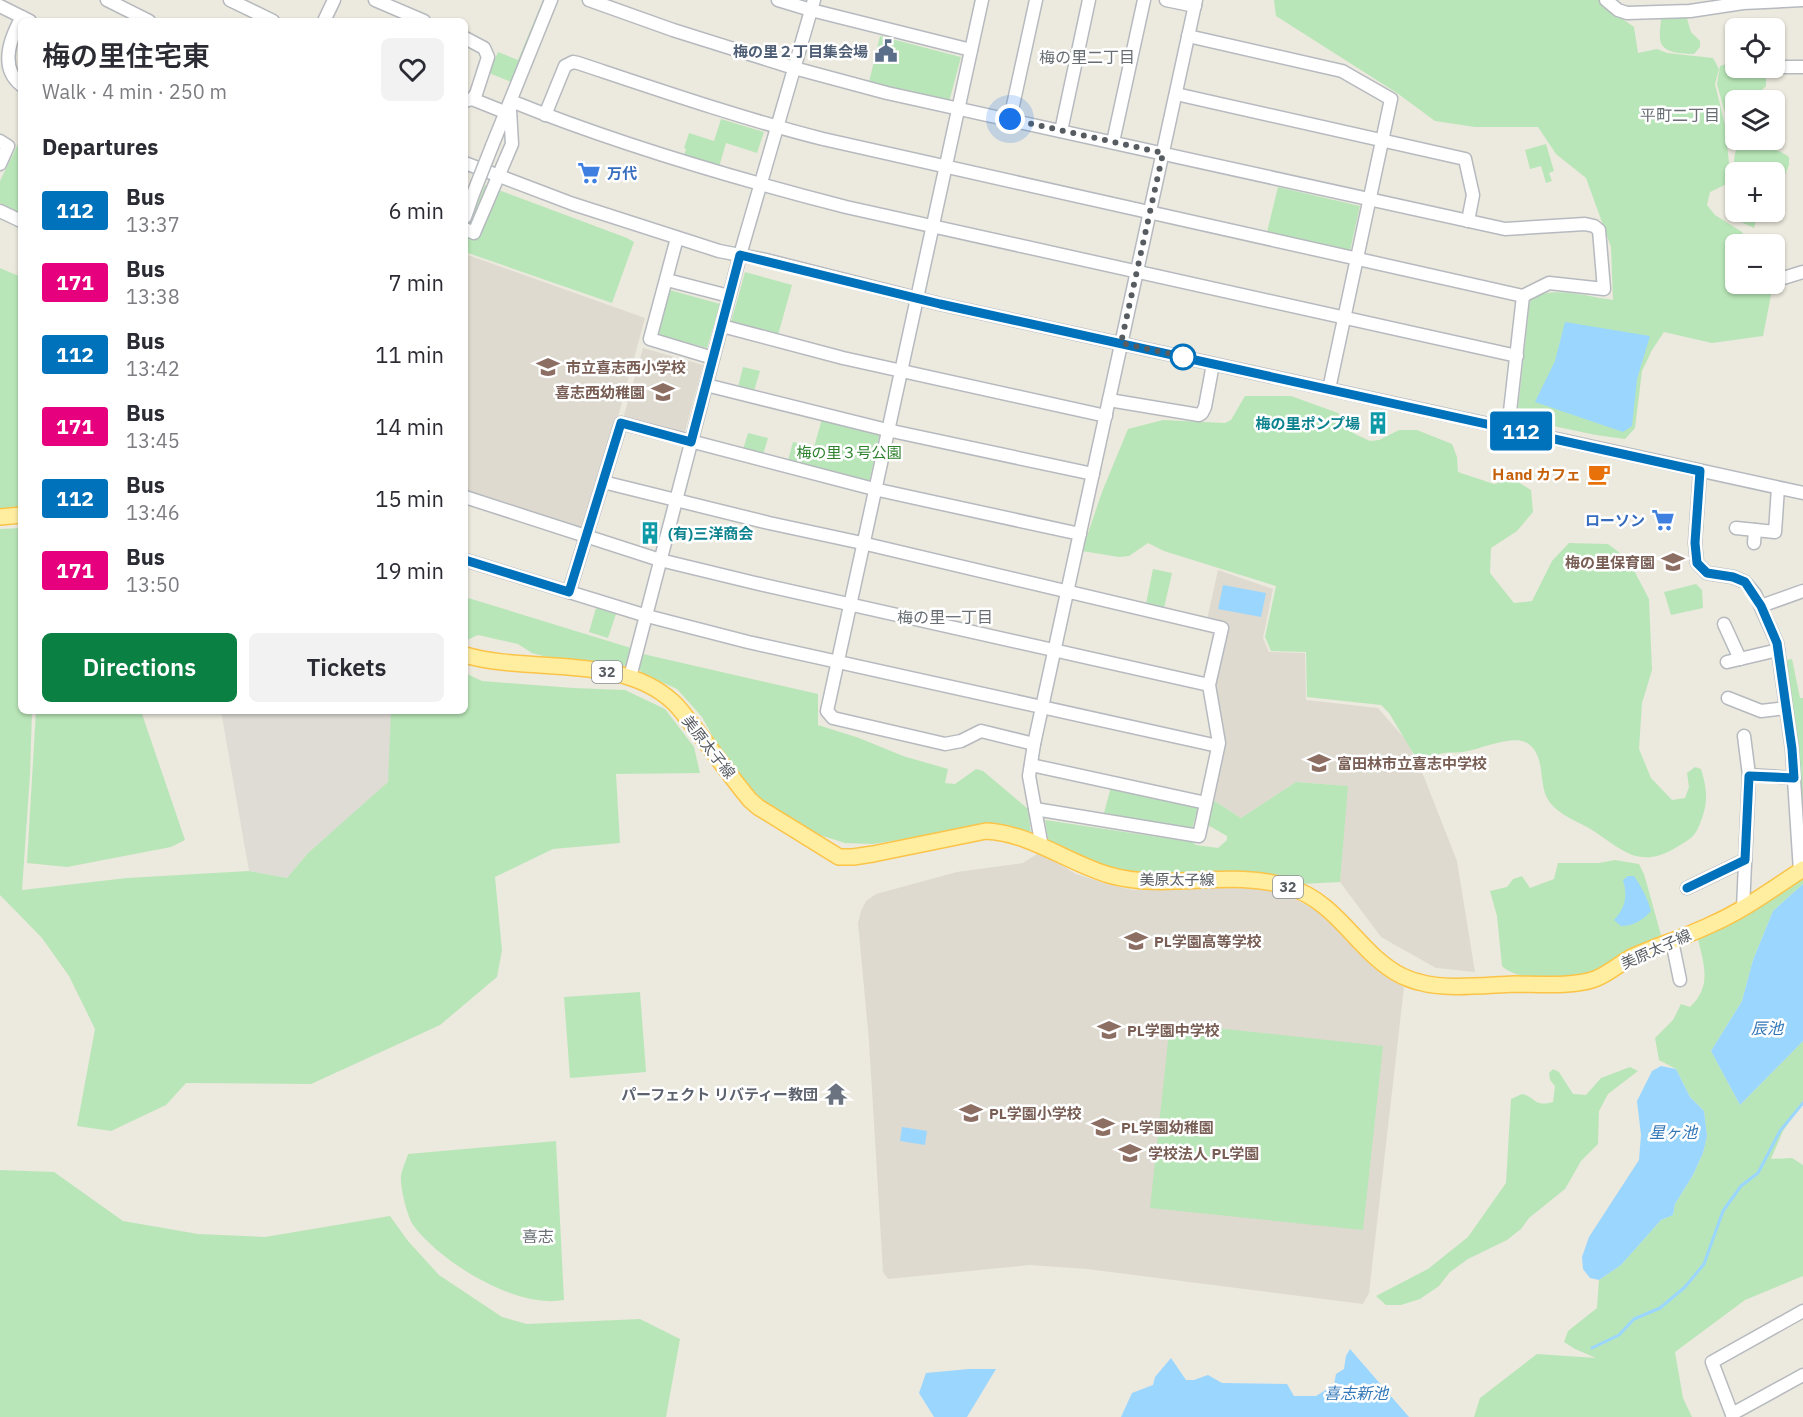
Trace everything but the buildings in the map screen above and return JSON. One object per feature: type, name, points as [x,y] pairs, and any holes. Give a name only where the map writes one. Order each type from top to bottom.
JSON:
[{"type":"main road","points":[[0,517],[18,515]]},
{"type":"main road","name":"美原太子線","points":[[468,656],[524,665],[603,671],[630,676],[647,684],[674,702],[750,800],[839,857],[873,854],[986,831],[1022,838],[1071,861],[1110,875],[1131,879],[1148,881],[1244,878],[1269,881],[1292,888],[1324,904],[1383,963],[1400,975],[1420,983],[1454,986],[1579,982],[1596,979],[1627,959],[1710,925],[1743,908],[1801,870]]},
{"type":"street","points":[[107,0],[143,18]]},
{"type":"street","points":[[230,0],[267,18]]},
{"type":"street","points":[[325,18],[334,0]]},
{"type":"street","points":[[375,0],[417,18]]},
{"type":"street","points":[[468,208],[551,0]]},
{"type":"street","points":[[545,115],[564,69],[573,62],[777,127],[1523,296],[1549,283],[1604,289],[1599,230],[1594,226],[1585,224],[1505,229],[887,93],[794,68],[673,30],[588,0]]},
{"type":"street","points":[[778,0],[813,5],[971,50]]},
{"type":"street","points":[[982,0],[827,705],[829,715],[833,718],[945,744],[961,741],[981,731],[1034,744]]},
{"type":"street","points":[[1010,119],[1035,0]]},
{"type":"street","points":[[1061,131],[1089,0]]},
{"type":"street","points":[[1113,142],[1144,0]]},
{"type":"street","points":[[1042,847],[1029,776],[1034,744],[1196,3],[1166,0]]},
{"type":"street","points":[[1606,0],[1618,10],[1628,13],[1692,11],[1743,3],[1803,0]]},
{"type":"street","points":[[1685,0],[1692,11]]},
{"type":"street","points":[[630,676],[740,255],[813,5]]},
{"type":"street","points":[[0,6],[24,18]]},
{"type":"street","points":[[18,30],[4,50],[2,66],[10,80],[18,84]]},
{"type":"street","points":[[1188,36],[1342,71],[1391,99],[1329,389]]},
{"type":"street","points":[[468,40],[484,48],[489,57],[476,94],[468,100]]},
{"type":"street","points":[[1785,68],[1803,68]]},
{"type":"street","points":[[1176,94],[1465,159],[1473,195],[1468,220]]},
{"type":"street","points":[[468,100],[545,115],[626,144],[760,185],[932,227],[1517,356]]},
{"type":"street","points":[[468,230],[474,233],[512,144],[509,107]]},
{"type":"street","points":[[0,141],[8,146],[0,164]]},
{"type":"street","points":[[468,164],[573,204],[719,251],[916,298],[1803,493]]},
{"type":"street","points":[[0,211],[18,220]]},
{"type":"street","points":[[677,238],[650,339],[713,358]]},
{"type":"street","points":[[1785,277],[1803,272]]},
{"type":"street","points":[[667,280],[729,296]]},
{"type":"street","points":[[1508,429],[1523,296]]},
{"type":"street","points":[[722,326],[843,358],[1106,416]]},
{"type":"street","points":[[1109,400],[1199,415],[1206,407],[1214,364]]},
{"type":"street","points":[[706,385],[887,430],[1093,474]]},
{"type":"street","points":[[569,592],[621,423],[874,489],[1080,534]]},
{"type":"street","points":[[1700,471],[1695,543],[1697,563],[1707,573],[1733,577],[1745,582],[1761,606],[1777,643],[1794,778],[1801,870]]},
{"type":"street","points":[[603,482],[1222,628],[1209,684],[1218,746],[1199,836],[1035,809]]},
{"type":"street","points":[[1736,528],[1755,537],[1775,532],[1779,488]]},
{"type":"street","points":[[468,498],[660,560],[1209,684]]},
{"type":"street","points":[[468,561],[646,616],[748,642],[1218,746]]},
{"type":"street","points":[[1761,606],[1803,591]]},
{"type":"street","points":[[1724,624],[1740,659]]},
{"type":"street","points":[[1727,662],[1778,650]]},
{"type":"street","points":[[1728,698],[1761,711],[1786,708]]},
{"type":"street","points":[[1743,908],[1749,776],[1744,736]]},
{"type":"street","points":[[1031,765],[1206,803]]},
{"type":"street","points":[[1749,776],[1794,778]]},
{"type":"street","points":[[1687,888],[1745,860]]},
{"type":"street","points":[[1672,941],[1680,980]]},
{"type":"street","points":[[1803,1311],[1712,1362],[1732,1416],[1803,1375]]},
{"type":"shaded area","name":"市立喜志西小学校","points":[[468,255],[645,318],[618,417],[583,529],[468,491]]},
{"type":"shaded area","name":"喜志西幼稚園","points":[[643,348],[703,365],[684,435],[623,419]]},
{"type":"shaded area","name":"富田林市立喜志中学校","points":[[1218,570],[1273,589],[1263,638],[1269,652],[1305,653],[1306,700],[1378,708],[1406,740],[1424,777],[1457,861],[1475,972],[1436,968],[1381,937],[1340,882],[1347,786],[1296,782],[1241,818],[1213,800],[1223,748],[1213,687],[1226,624],[1207,620]]},
{"type":"shaded area","points":[[222,714],[392,714],[389,782],[308,853],[287,878],[249,871]]},
{"type":"shaded area","name":"学校法人 PL学園","points":[[1040,852],[1076,874],[1133,890],[1242,886],[1267,889],[1288,895],[1319,912],[1381,973],[1404,987],[1369,1293],[1363,1304],[1087,1269],[1030,1265],[888,1279],[883,1272],[869,1041],[858,923],[861,911],[866,901],[876,894],[957,872],[1023,863]]},
{"type":"green space","points":[[543,0],[557,0],[521,86],[489,73],[498,52],[518,60]]},
{"type":"green space","points":[[1274,0],[1609,0],[1610,10],[1634,27],[1638,53],[1657,49],[1667,53],[1713,58],[1719,69],[1715,84],[1725,125],[1725,150],[1728,150],[1729,162],[1725,162],[1725,185],[1710,192],[1707,205],[1715,215],[1743,234],[1725,234],[1725,294],[1771,294],[1763,336],[1712,343],[1664,332],[1642,371],[1635,428],[1625,439],[1534,422],[1518,408],[1530,299],[1560,292],[1613,300],[1611,247],[1586,178],[1556,154],[1538,127],[1475,127],[1435,121],[1397,93],[1276,16]]},
{"type":"green space","points":[[1668,15],[1686,15],[1691,32],[1700,41],[1700,47],[1694,54],[1673,52],[1661,44],[1661,18]]},
{"type":"green space","points":[[880,36],[961,57],[949,102],[869,82]]},
{"type":"green space","points":[[1725,64],[1725,78],[1766,78],[1766,86],[1762,90],[1725,90],[1725,113],[1717,84],[1720,66]]},
{"type":"green space","points":[[721,119],[764,132],[757,153],[726,143],[719,167],[684,156],[689,133],[714,141]]},
{"type":"green space","points":[[18,144],[18,212],[0,203],[0,181]]},
{"type":"green space","points":[[1546,144],[1554,171],[1549,173],[1552,181],[1546,183],[1541,166],[1530,169],[1525,150]]},
{"type":"green space","points":[[1736,150],[1775,150],[1789,157],[1789,165],[1785,175],[1785,162],[1734,162]]},
{"type":"green space","points":[[485,185],[634,242],[612,303],[468,253],[468,225]]},
{"type":"green space","points":[[1278,187],[1360,206],[1350,251],[1267,232]]},
{"type":"green space","points":[[1741,222],[1756,222],[1754,228]]},
{"type":"green space","points":[[0,268],[18,276],[18,507],[0,509]]},
{"type":"green space","points":[[745,272],[792,285],[778,335],[731,322]]},
{"type":"green space","points":[[670,290],[720,304],[707,348],[658,335]]},
{"type":"green space","points":[[743,367],[760,371],[754,391],[738,387]]},
{"type":"green space","points":[[1245,396],[1291,396],[1338,413],[1355,434],[1370,441],[1379,440],[1399,430],[1417,430],[1452,444],[1457,457],[1458,472],[1494,484],[1513,479],[1531,490],[1533,512],[1517,531],[1491,548],[1490,573],[1514,603],[1532,601],[1552,561],[1569,543],[1608,544],[1628,559],[1649,599],[1652,670],[1642,703],[1639,749],[1651,778],[1672,800],[1685,798],[1689,787],[1687,773],[1695,767],[1701,769],[1706,792],[1705,805],[1699,826],[1693,836],[1663,854],[1639,857],[1629,854],[1565,815],[1550,803],[1544,791],[1539,759],[1532,747],[1525,742],[1512,740],[1462,752],[1446,753],[1419,763],[1389,713],[1381,705],[1307,697],[1306,652],[1271,651],[1265,637],[1276,586],[1164,551],[1148,543],[1129,556],[1119,557],[1082,551],[1102,492],[1128,429],[1163,420],[1225,423],[1231,420]]},
{"type":"green space","name":"梅の里３号公園","points":[[822,419],[880,432],[869,483],[787,464],[793,442],[814,447]]},
{"type":"green space","points":[[748,433],[768,438],[762,458],[742,453]]},
{"type":"green space","points":[[18,528],[18,714],[32,714],[22,890],[127,878],[249,871],[287,878],[308,853],[388,782],[391,714],[468,714],[468,674],[482,681],[625,690],[665,709],[694,747],[700,773],[616,774],[620,843],[553,849],[495,877],[502,950],[497,977],[440,1025],[311,1084],[186,1083],[166,1105],[111,1131],[77,1126],[95,1029],[69,976],[42,938],[0,895],[0,529]]},
{"type":"green space","points":[[1153,569],[1172,573],[1164,608],[1146,604]]},
{"type":"green space","points":[[1696,584],[1702,590],[1703,608],[1671,615],[1664,592]]},
{"type":"green space","points":[[468,598],[631,648],[627,666],[547,657],[532,653],[518,644],[478,635],[468,640]]},
{"type":"green space","points":[[596,608],[616,614],[608,638],[589,632]]},
{"type":"green space","points":[[643,654],[818,694],[818,725],[859,738],[903,756],[948,769],[945,783],[955,784],[976,769],[983,771],[1028,809],[1031,834],[949,832],[873,844],[845,843],[810,832],[773,812],[725,759],[702,717],[677,689],[642,673],[636,665]]},
{"type":"green space","points":[[1792,659],[1800,698],[1803,698],[1803,803],[1801,803],[1796,730],[1785,660]]},
{"type":"green space","points":[[36,714],[142,714],[185,840],[171,847],[67,867],[27,863]]},
{"type":"green space","points":[[1296,782],[1348,786],[1340,882],[1301,884],[1266,876],[1220,871],[1175,875],[1128,874],[1108,871],[1049,845],[1045,820],[1218,848],[1227,840],[1227,836],[1206,824],[1213,800],[1241,818]]},
{"type":"green space","points":[[1111,787],[1198,808],[1192,829],[1104,813]]},
{"type":"green space","points":[[1615,860],[1639,864],[1644,874],[1661,935],[1627,951],[1597,969],[1569,976],[1538,978],[1524,976],[1502,966],[1497,916],[1490,891],[1507,887],[1513,879],[1522,876],[1530,888],[1554,879],[1558,863],[1599,863]]},
{"type":"green space","points":[[1803,879],[1803,884],[1773,911],[1753,960],[1742,1001],[1711,1051],[1740,1105],[1803,1041],[1803,1101],[1783,1131],[1771,1159],[1792,1158],[1803,1165],[1803,1276],[1745,1300],[1675,1352],[1683,1398],[1692,1417],[1474,1417],[1480,1398],[1537,1354],[1596,1358],[1564,1342],[1568,1331],[1597,1308],[1599,1280],[1621,1265],[1661,1220],[1673,1215],[1675,1204],[1693,1175],[1703,1153],[1707,1136],[1704,1111],[1690,1097],[1676,1069],[1659,1060],[1655,1038],[1673,1020],[1681,1004],[1690,1007],[1701,991],[1705,975],[1698,939],[1734,922]]},
{"type":"green space","points":[[640,992],[646,1072],[570,1078],[564,997]]},
{"type":"green space","points":[[1170,1023],[1383,1046],[1363,1230],[1150,1208]]},
{"type":"green space","points":[[1630,1067],[1638,1071],[1608,1094],[1599,1111],[1598,1144],[1581,1161],[1565,1189],[1529,1218],[1521,1229],[1507,1240],[1468,1259],[1450,1272],[1439,1286],[1420,1299],[1401,1305],[1386,1305],[1376,1296],[1428,1269],[1468,1237],[1506,1183],[1511,1099],[1522,1094],[1538,1103],[1553,1102],[1555,1086],[1550,1080],[1549,1073],[1553,1069],[1559,1072],[1573,1094],[1586,1095],[1601,1078]]},
{"type":"green space","points":[[556,1141],[564,1300],[545,1301],[525,1297],[481,1280],[442,1254],[413,1225],[406,1208],[401,1181],[408,1154]]},
{"type":"green space","points":[[0,1170],[54,1172],[123,1221],[198,1234],[265,1237],[390,1216],[408,1241],[439,1275],[502,1317],[527,1324],[640,1319],[680,1339],[666,1417],[0,1417]]},
{"type":"water","points":[[1565,322],[1650,336],[1637,379],[1632,426],[1623,432],[1535,402],[1555,361]]},
{"type":"water","points":[[1223,585],[1266,593],[1261,617],[1218,609]]},
{"type":"water","points":[[1628,876],[1634,876],[1651,911],[1638,922],[1621,926],[1614,920],[1624,902],[1623,880]]},
{"type":"water","name":"辰池","points":[[1803,884],[1803,1041],[1740,1105],[1711,1051],[1742,1001],[1753,960],[1773,911]]},
{"type":"water","name":"星ヶ池","points":[[1661,1066],[1676,1069],[1690,1097],[1704,1111],[1707,1136],[1703,1153],[1693,1175],[1675,1204],[1673,1215],[1661,1220],[1621,1265],[1599,1280],[1590,1278],[1583,1269],[1582,1257],[1589,1237],[1639,1160],[1641,1135],[1637,1101],[1652,1071]]},
{"type":"water","points":[[902,1127],[927,1131],[925,1145],[900,1141]]},
{"type":"water","name":"喜志新池","points":[[1350,1349],[1409,1417],[1121,1417],[1132,1393],[1153,1385],[1155,1377],[1171,1358],[1186,1380],[1208,1375],[1222,1383],[1287,1384],[1294,1396],[1316,1396],[1334,1385],[1336,1374],[1344,1369],[1346,1356]]},
{"type":"water","points":[[996,1369],[967,1417],[934,1417],[919,1393],[926,1373]]},
{"type":"waterway","points":[[1592,1348],[1619,1335],[1634,1319],[1660,1308],[1685,1287],[1704,1264],[1723,1211],[1741,1186],[1758,1173],[1780,1131],[1803,1103]]},
{"type":"bus line","name":"112","points":[[468,561],[569,592],[621,423],[691,442],[740,255],[940,304],[1700,471],[1695,543],[1697,563],[1707,573],[1733,577],[1745,582],[1761,606],[1777,643],[1794,778],[1749,776],[1745,860],[1687,888]]},
{"type":"place","name":"梅の里２丁目集会場","points":[[886,51]]},
{"type":"place","name":"万代","points":[[589,173]]},
{"type":"place","name":"市立喜志西小学校","points":[[548,367]]},
{"type":"place","name":"喜志西幼稚園","points":[[663,392]]},
{"type":"place","name":"梅の里ポンプ場","points":[[1378,423]]},
{"type":"place","name":"Ｈand カフェ","points":[[1599,474]]},
{"type":"place","name":"ローソン","points":[[1663,520]]},
{"type":"place","name":"(有)三洋商会","points":[[650,533]]},
{"type":"place","name":"梅の里保育園","points":[[1673,562]]},
{"type":"place","name":"富田林市立喜志中学校","points":[[1319,763]]},
{"type":"place","name":"PL学園高等学校","points":[[1136,941]]},
{"type":"place","name":"PL学園中学校","points":[[1109,1030]]},
{"type":"place","name":"パーフェクト リバティー教団","points":[[836,1094]]},
{"type":"place","name":"PL学園小学校","points":[[971,1113]]},
{"type":"place","name":"PL学園幼稚園","points":[[1103,1127]]},
{"type":"place","name":"学校法人 PL学園","points":[[1130,1153]]},
{"type":"district","name":"梅の里二丁目","points":[[1087,57]]},
{"type":"district","name":"平町二丁目","points":[[1680,115]]},
{"type":"district","name":"梅の里一丁目","points":[[945,617]]},
{"type":"district","name":"喜志","points":[[538,1236]]},
{"type":"route","points":[[1010,119],[1163,153],[1121,343],[1185,357],[1183,357]]}]
